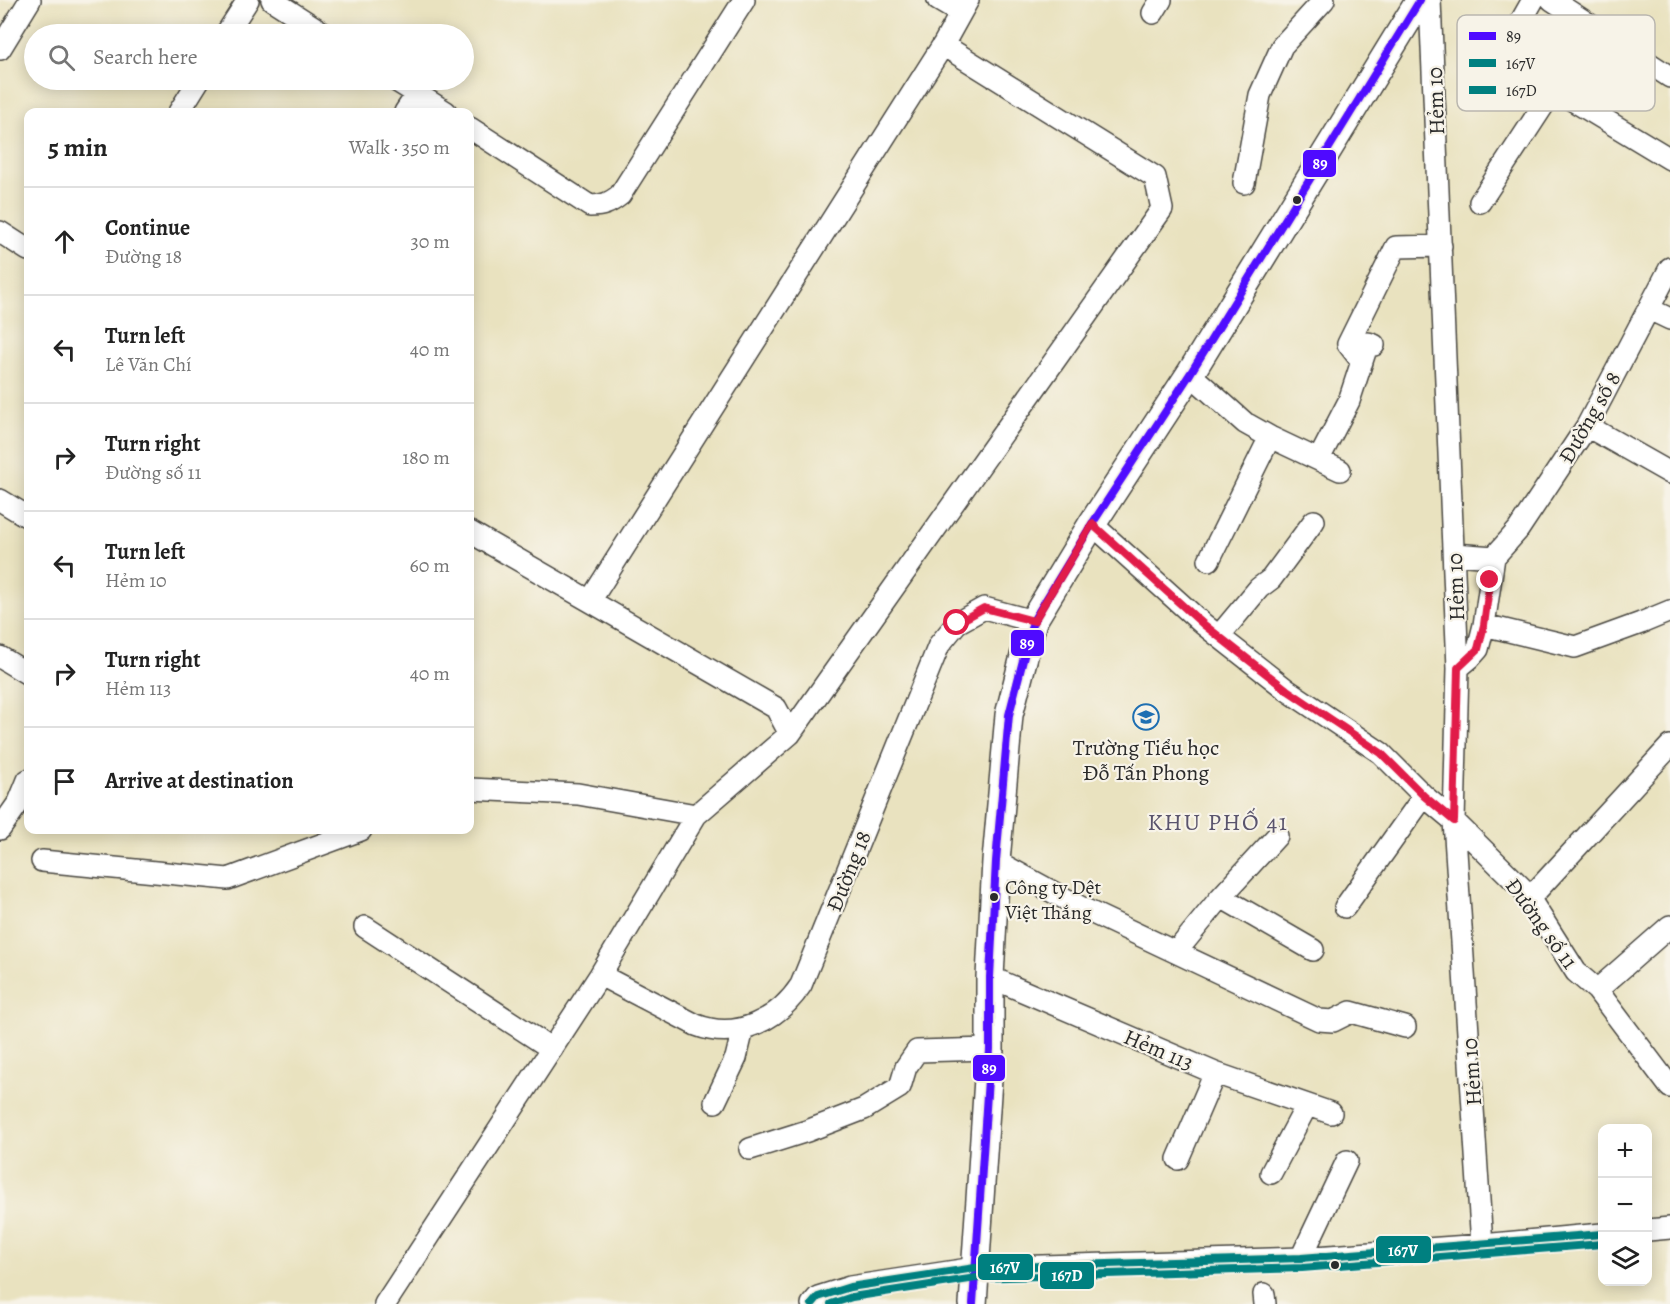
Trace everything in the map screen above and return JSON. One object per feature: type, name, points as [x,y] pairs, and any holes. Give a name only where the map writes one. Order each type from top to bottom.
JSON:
[{"type":"main road","points":[[973,1304],[990,1049],[990,977],[996,861],[1009,715],[1034,621],[1092,524],[1190,374],[1420,0]]},
{"type":"street","points":[[0,49],[30,0]]},
{"type":"street","points":[[232,24],[248,0]]},
{"type":"street","points":[[272,0],[309,24]]},
{"type":"street","points":[[474,131],[590,207],[611,202],[620,195],[744,0]]},
{"type":"street","points":[[590,601],[943,45],[964,6],[938,0]]},
{"type":"street","points":[[1244,183],[1260,95],[1282,46],[1324,0]]},
{"type":"street","name":"Hẻm 10","points":[[1430,0],[1458,668],[1454,821],[1482,1245]]},
{"type":"street","points":[[1525,15],[1533,0]]},
{"type":"street","points":[[1552,0],[1575,15]]},
{"type":"street","points":[[385,1304],[600,975],[696,815],[789,735],[1162,209],[1155,177],[943,45]]},
{"type":"street","points":[[1655,67],[1670,77]]},
{"type":"street","points":[[181,108],[192,90]]},
{"type":"street","points":[[411,90],[440,108]]},
{"type":"street","points":[[408,108],[417,94]]},
{"type":"street","points":[[1480,202],[1540,111]]},
{"type":"street","points":[[1590,111],[1670,159]]},
{"type":"street","points":[[0,232],[24,247]]},
{"type":"street","points":[[1319,459],[1349,401],[1368,353],[1347,344],[1396,247],[1441,246]]},
{"type":"street","name":"Đường số 8","points":[[1494,557],[1518,530],[1587,426],[1670,268]]},
{"type":"street","points":[[1649,309],[1670,319]]},
{"type":"street","points":[[1190,374],[1245,423],[1340,470]]},
{"type":"street","points":[[1587,426],[1670,473]]},
{"type":"street","points":[[1209,560],[1270,437]]},
{"type":"street","points":[[0,500],[24,514]]},
{"type":"street","points":[[1219,636],[1259,588],[1271,579],[1314,521]]},
{"type":"street","name":"Đường số 11","points":[[1092,524],[1203,624],[1287,690],[1381,753],[1424,796],[1454,821],[1524,890],[1576,972],[1597,990],[1670,1087]]},
{"type":"street","points":[[474,534],[777,708],[789,735]]},
{"type":"street","points":[[1454,554],[1494,557],[1478,649],[1458,668]]},
{"type":"street","name":"Đường 18","points":[[600,975],[711,1031],[743,1029],[781,1010],[801,985],[939,645],[957,623],[984,608],[1034,621]]},
{"type":"street","points":[[1484,625],[1575,647],[1670,611]]},
{"type":"street","points":[[0,657],[24,672]]},
{"type":"street","points":[[1529,898],[1670,746]]},
{"type":"street","points":[[474,789],[578,794],[696,815]]},
{"type":"street","points":[[0,829],[19,802],[24,790]]},
{"type":"street","points":[[1346,907],[1424,796]]},
{"type":"street","points":[[42,861],[228,879],[350,834]]},
{"type":"street","points":[[1176,952],[1221,897],[1276,836]]},
{"type":"street","points":[[996,861],[1082,908],[1319,1020],[1333,1021],[1351,1012],[1405,1027]]},
{"type":"street","points":[[1221,897],[1314,950]]},
{"type":"street","points":[[1597,990],[1670,926]]},
{"type":"street","points":[[365,927],[552,1048]]},
{"type":"street","name":"Hẻm 113","points":[[990,977],[1215,1073],[1330,1113]]},
{"type":"street","points":[[715,1102],[736,1058],[743,1029]]},
{"type":"street","points":[[750,1149],[864,1110],[900,1087],[906,1067],[917,1051],[990,1049]]},
{"type":"street","points":[[1178,1159],[1215,1073]]},
{"type":"street","points":[[1271,1173],[1307,1105]]},
{"type":"street","points":[[1301,1258],[1347,1161]]},
{"type":"street","points":[[1652,1230],[1670,1228]]},
{"type":"street","points":[[812,1304],[818,1297],[850,1287],[975,1268],[1301,1258],[1598,1234]]},
{"type":"transit line","name":"89","points":[[973,1304],[990,1049],[990,977],[996,861],[1009,715],[1033,621],[1092,524],[1190,374],[1420,0]]},
{"type":"transit line","name":"167V","points":[[812,1304],[818,1297],[850,1287],[975,1268],[1301,1258],[1598,1234]]},
{"type":"transit line","name":"167D","points":[[831,1304],[852,1297],[976,1278],[1302,1268],[1598,1244]]},
{"type":"place","name":"Trường Tiểu học Đỗ Tấn Phong","points":[[1146,717]]},
{"type":"place","name":"Công ty Dệt Việt Thắng","points":[[994,897]]},
{"type":"district","name":"KHU PHỐ 41","points":[[1218,822]]},
{"type":"route","points":[[957,623],[984,608],[1034,621],[1092,524],[1203,624],[1287,690],[1381,753],[1424,796],[1454,821],[1458,668],[1478,649],[1490,580]]}]
